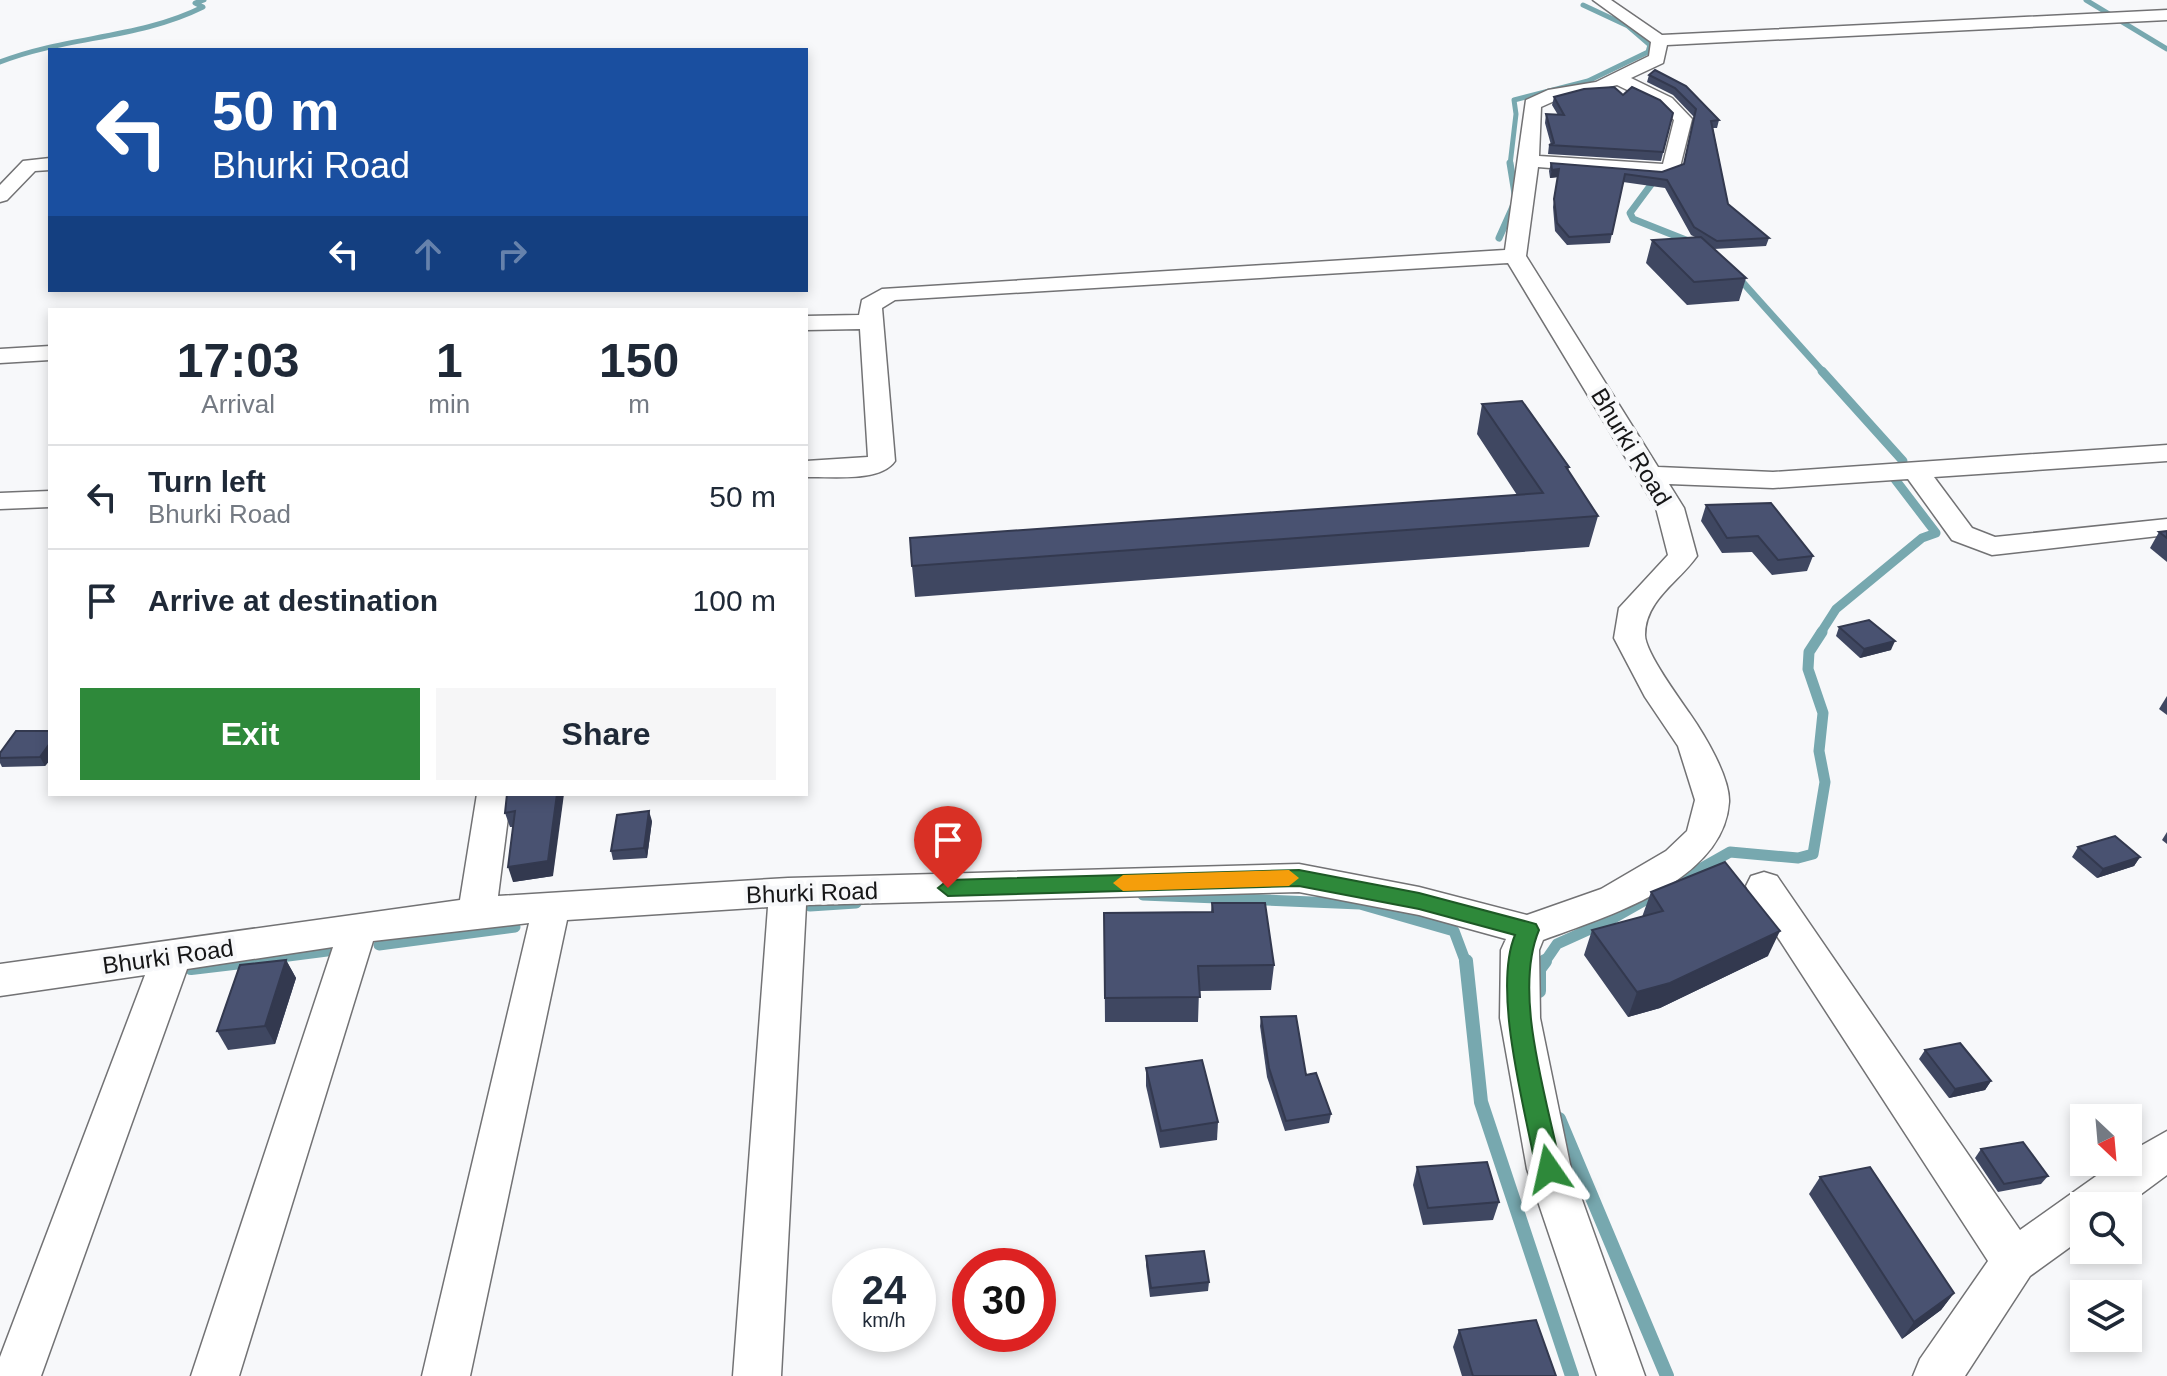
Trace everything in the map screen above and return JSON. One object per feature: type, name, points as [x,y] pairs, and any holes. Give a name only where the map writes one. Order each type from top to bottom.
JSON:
[{"type":"street","points":[[1601,0],[1659,40],[1946,23],[2106,20],[2167,15]]},
{"type":"street","points":[[808,469],[866,467],[882,461],[872,302],[890,294],[1515,256],[1529,161],[1532,104],[1554,94],[1595,88],[1657,59],[1659,40]]},
{"type":"street","points":[[1529,161],[1660,171],[1672,167],[1683,119],[1666,102],[1617,78]]},
{"type":"street","points":[[0,196],[30,165],[48,164]]},
{"type":"street","name":"Bhurki Road","points":[[0,980],[477,912],[788,892],[1299,878],[1419,901],[1528,930],[1614,899],[1679,860],[1703,836],[1712,800],[1694,745],[1629,638],[1634,608],[1683,556],[1670,508],[1515,256]]},
{"type":"street","points":[[808,323],[872,322]]},
{"type":"street","points":[[0,356],[48,353]]},
{"type":"street","points":[[1649,475],[1773,480],[2167,453]]},
{"type":"street","points":[[1916,471],[1962,534],[1992,546],[2167,527]]},
{"type":"street","points":[[0,501],[48,499]]},
{"type":"street","points":[[477,912],[494,796]]},
{"type":"street","points":[[1764,886],[2014,1261]]},
{"type":"street","points":[[757,1376],[788,892]]},
{"type":"street","points":[[446,1376],[551,908]]},
{"type":"street","points":[[215,1376],[359,927]]},
{"type":"street","points":[[1528,930],[1520,950],[1520,1018],[1549,1169],[1621,1376]]},
{"type":"street","points":[[17,1376],[171,958]]},
{"type":"street","points":[[2109,1192],[2167,1150]]},
{"type":"street","points":[[1937,1376],[2014,1261],[2070,1221]]},
{"type":"building","points":[[1655,70],[1686,86],[1719,120],[1711,121],[1728,204],[1769,238],[1717,241],[1694,227],[1667,180],[1625,174],[1612,234],[1569,237],[1557,223],[1554,199],[1559,169],[1552,170],[1551,163],[1662,172],[1684,164],[1696,109],[1675,88],[1649,75]]},
{"type":"building","points":[[1614,87],[1623,95],[1632,87],[1660,100],[1673,113],[1663,152],[1549,145],[1554,143],[1546,114],[1564,115],[1554,97],[1584,89]]},
{"type":"building","points":[[1701,237],[1746,278],[1694,282],[1652,240]]},
{"type":"building","points":[[1522,401],[1569,467],[1566,467],[1598,516],[912,566],[910,538],[1543,493],[1482,404]]},
{"type":"building","points":[[1771,503],[1813,556],[1778,560],[1758,536],[1727,538],[1706,505]]},
{"type":"building","points":[[1869,620],[1895,641],[1864,649],[1839,627]]},
{"type":"building","points":[[16,731],[48,731],[48,746],[40,757],[0,758],[0,753]]},
{"type":"building","points":[[507,796],[557,796],[548,861],[508,867],[515,811],[505,813]]},
{"type":"building","points":[[649,811],[644,848],[611,851],[617,815]]},
{"type":"building","points":[[2115,836],[2140,857],[2103,869],[2078,847]]},
{"type":"building","points":[[1725,862],[1780,931],[1670,983],[1637,992],[1592,930],[1663,911],[1651,892]]},
{"type":"building","points":[[1212,903],[1265,903],[1274,965],[1198,966],[1200,997],[1105,998],[1104,913],[1213,912]]},
{"type":"building","points":[[286,960],[265,1026],[217,1031],[240,965]]},
{"type":"building","points":[[1296,1016],[1306,1075],[1316,1073],[1331,1114],[1286,1121],[1269,1068],[1261,1017]]},
{"type":"building","points":[[1960,1043],[1991,1081],[1955,1089],[1925,1050]]},
{"type":"building","points":[[1202,1060],[1218,1122],[1161,1131],[1146,1068]]},
{"type":"building","points":[[2023,1142],[2048,1176],[2004,1184],[1981,1149]]},
{"type":"building","points":[[1487,1162],[1499,1202],[1428,1208],[1417,1167]]},
{"type":"building","points":[[1870,1167],[1954,1293],[1914,1322],[1820,1177]]},
{"type":"building","points":[[1204,1251],[1209,1282],[1151,1288],[1146,1256]]},
{"type":"building","points":[[1536,1320],[1556,1376],[1473,1376],[1459,1330]]},
{"type":"waterway","points":[[0,62],[25,53],[154,25],[203,7],[195,3],[204,0]]},
{"type":"waterway","points":[[2086,0],[2167,49]]},
{"type":"waterway","points":[[1510,164],[1516,114],[1514,100],[1588,81],[1648,52],[1650,45],[1628,26],[1583,5]]},
{"type":"waterway","points":[[1499,238],[1516,200],[1510,164]]},
{"type":"waterway","points":[[1653,182],[1630,213],[1633,219],[1696,244]]},
{"type":"waterway","points":[[1737,276],[1824,373]]},
{"type":"waterway","points":[[1822,371],[1903,461]]},
{"type":"waterway","points":[[1820,634],[1836,609],[1922,538],[1936,533],[1894,478]]},
{"type":"waterway","points":[[1544,963],[1557,944],[1610,920],[1730,852],[1798,858],[1813,854],[1825,782],[1819,751],[1823,713],[1808,669],[1809,652],[1822,632]]},
{"type":"waterway","points":[[1143,895],[1360,904],[1454,931],[1466,963]]},
{"type":"waterway","points":[[810,906],[856,903]]},
{"type":"waterway","points":[[379,945],[515,927]]},
{"type":"waterway","points":[[244,962],[327,951]]},
{"type":"waterway","points":[[244,962],[250,961]]},
{"type":"waterway","points":[[1466,961],[1481,1102],[1572,1376]]},
{"type":"waterway","points":[[1539,991],[1539,969],[1545,961]]},
{"type":"waterway","points":[[191,968],[244,962]]},
{"type":"waterway","points":[[234,963],[244,962]]},
{"type":"waterway","points":[[1559,1119],[1667,1376]]},
{"type":"slow traffic","points":[[1123,883],[1289,878]]},
{"type":"route","points":[[948,888],[1299,878],[1419,901],[1528,930],[1520,950],[1520,1018],[1549,1169]]}]
